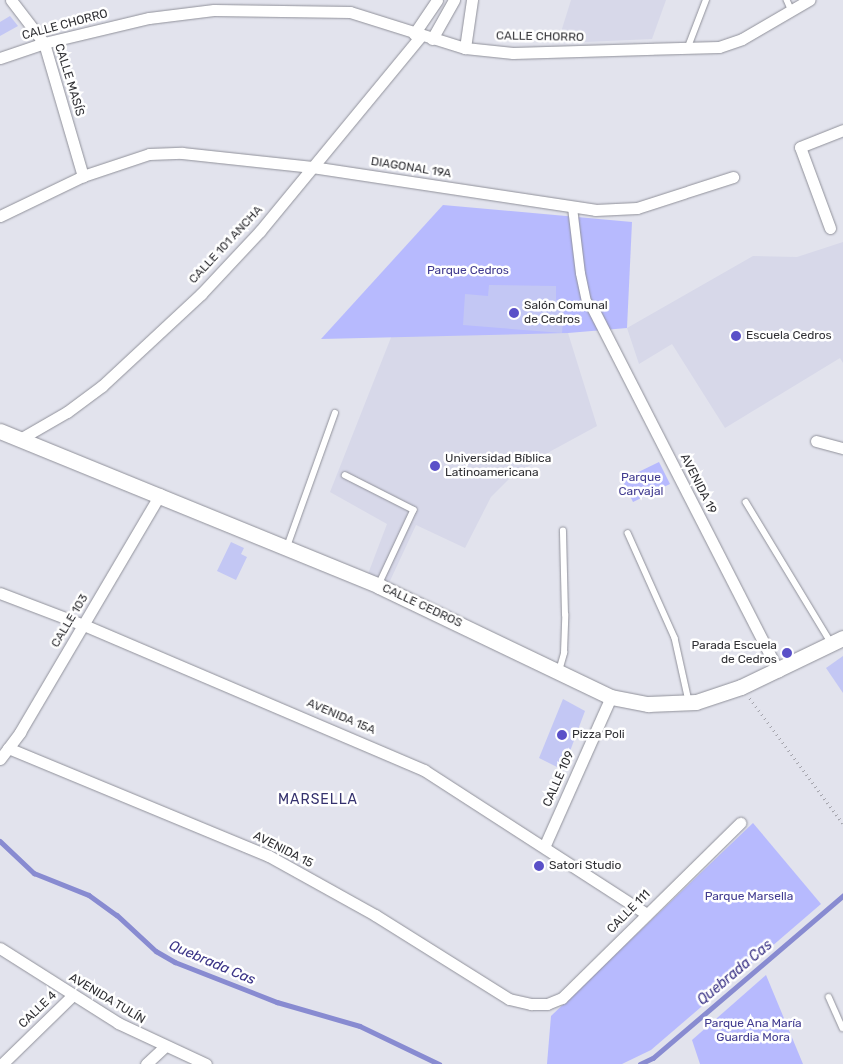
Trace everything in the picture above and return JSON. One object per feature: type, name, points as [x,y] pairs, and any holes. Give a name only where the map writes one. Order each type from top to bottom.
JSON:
[{"type":"street","name":"CALLE MASÍS","points":[[11,0],[44,42],[83,176]]},
{"type":"street","points":[[422,36],[437,0]]},
{"type":"street","points":[[422,36],[454,0]]},
{"type":"street","points":[[465,48],[472,0]]},
{"type":"street","name":"CALLE CHORRO","points":[[0,58],[44,42],[148,18],[214,10],[283,5],[350,12],[465,48],[513,53],[719,47],[742,40],[790,5],[809,0]]},
{"type":"street","name":"CALLE 101 ANCHA","points":[[20,439],[68,412],[142,349],[201,294],[260,231],[422,36]]},
{"type":"street","points":[[830,228],[800,147],[843,130]]},
{"type":"street","name":"DIAGONAL 19A","points":[[0,216],[83,176],[150,154],[182,153],[312,167],[595,210],[637,208],[733,177]]},
{"type":"street","points":[[572,207],[580,273],[586,301],[593,310]]},
{"type":"street","name":"AVENIDA 19","points":[[593,310],[778,671]]},
{"type":"street","name":"CALLE CEDROS","points":[[0,431],[160,494],[378,586],[611,697],[648,704],[690,702],[742,687],[838,641]]},
{"type":"street","points":[[816,442],[843,448]]},
{"type":"street","name":"CALLE 103","points":[[0,759],[84,624],[160,494]]},
{"type":"street","name":"AVENIDA 15A","points":[[0,593],[84,624],[424,770],[545,845],[647,914]]},
{"type":"street","name":"CALLE 109","points":[[545,845],[611,697]]},
{"type":"street","name":"AVENIDA 15","points":[[8,748],[269,856],[375,916],[509,999],[531,1004]]},
{"type":"street","name":"CALLE 111","points":[[531,1004],[547,1004],[562,998],[740,823]]},
{"type":"street","name":"AVENIDA TULÍN","points":[[0,948],[72,996],[164,1047],[206,1064]]},
{"type":"street","name":"CALLE 4","points":[[2,1064],[72,996]]},
{"type":"street","points":[[146,1064],[164,1047]]},
{"type":"lane","points":[[688,49],[706,0]]},
{"type":"lane","points":[[287,547],[335,413]]},
{"type":"lane","points":[[345,475],[414,510],[378,586]]},
{"type":"lane","points":[[746,502],[838,641]]},
{"type":"lane","points":[[559,671],[565,624],[563,531]]},
{"type":"lane","points":[[628,532],[676,638],[690,702]]},
{"type":"lane","points":[[829,997],[843,1028]]},
{"type":"path","points":[[742,687],[843,823]]},
{"type":"shaded area","points":[[571,0],[666,0],[652,39],[563,43],[561,32]]},
{"type":"shaded area","name":"Escuela Cedros","points":[[843,242],[843,363],[840,358],[725,428],[672,344],[639,364],[627,328],[753,256],[797,257]]},
{"type":"shaded area","name":"Universidad Bíblica Latinoamericana","points":[[568,333],[597,426],[551,451],[508,480],[491,497],[465,548],[416,525],[389,583],[368,574],[387,524],[330,492],[392,335]]},
{"type":"green space","name":"Parque Cedros","points":[[443,205],[632,222],[627,328],[568,333],[321,339]]},
{"type":"green space","name":"Parque Carvajal","points":[[659,462],[670,484],[633,502],[622,480]]},
{"type":"green space","name":"Parque Marsella","points":[[753,823],[821,904],[651,1050],[622,1064],[547,1064],[551,1016]]},
{"type":"green space","name":"Parque Ana María Guardia Mora","points":[[766,975],[803,1064],[700,1064],[692,1040]]},
{"type":"building","points":[[10,16],[18,26],[0,36],[0,22]]},
{"type":"building","name":"Salón Comunal de Cedros","points":[[489,285],[556,286],[556,300],[565,300],[562,333],[463,325],[465,294],[488,296]]},
{"type":"building","points":[[231,542],[244,548],[241,554],[247,557],[236,580],[217,571]]},
{"type":"building","points":[[843,656],[843,693],[826,668]]},
{"type":"building","name":"Pizza Poli","points":[[563,699],[585,711],[563,770],[539,758]]},
{"type":"waterway","name":"Quebrada Cas","points":[[0,841],[34,873],[89,895],[117,915],[156,951],[175,962],[277,1002],[360,1026],[439,1064]]},
{"type":"waterway","name":"Quebrada Cas","points":[[640,1064],[653,1058],[843,896]]},
{"type":"place","name":"Salón Comunal de Cedros","points":[[514,313]]},
{"type":"place","name":"Escuela Cedros","points":[[736,336]]},
{"type":"place","name":"Universidad Bíblica Latinoamericana","points":[[435,466]]},
{"type":"place","name":"Parada Escuela de Cedros","points":[[787,653]]},
{"type":"place","name":"Pizza Poli","points":[[562,735]]},
{"type":"place","name":"Satori Studio","points":[[539,866]]},
{"type":"district","name":"MARSELLA","points":[[318,800]]}]
